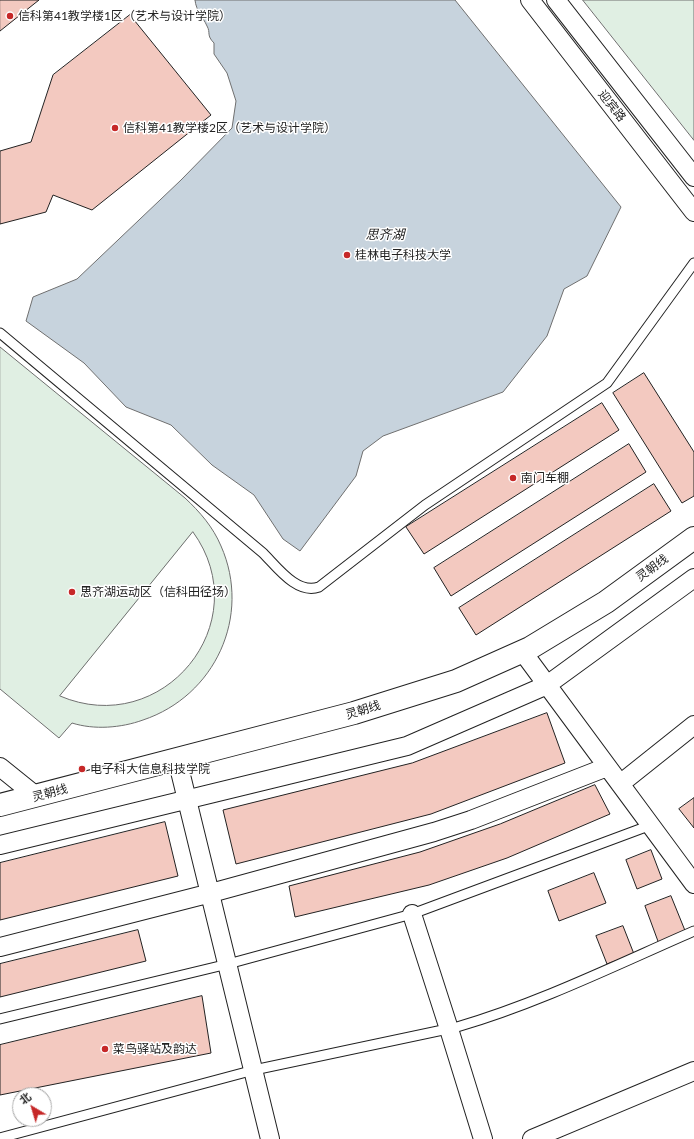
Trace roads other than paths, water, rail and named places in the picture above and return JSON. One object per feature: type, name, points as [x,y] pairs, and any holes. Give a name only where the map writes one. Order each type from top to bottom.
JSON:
[{"type":"main road","name":"灵朝线","points":[[0,805],[354,713],[456,680],[522,651],[606,602],[693,541]]},
{"type":"street","name":"迎宾路","points":[[530,0],[694,212]]},
{"type":"street","name":"迎宾路","points":[[556,0],[694,177]]},
{"type":"street","points":[[0,845],[408,746],[547,685],[694,578]]},
{"type":"street","points":[[522,651],[694,884]]},
{"type":"street","points":[[620,784],[694,726]]},
{"type":"street","points":[[178,759],[270,1139]]},
{"type":"street","points":[[0,767],[36,796]]},
{"type":"street","points":[[0,947],[211,893],[471,820],[607,767]]},
{"type":"street","points":[[412,914],[450,1028],[483,1139]]},
{"type":"street","points":[[532,1139],[694,1071]]},
{"type":"lane","points":[[0,333],[263,554],[292,581],[303,588],[316,589],[425,505],[607,383],[694,263]]},
{"type":"lane","points":[[0,1019],[228,964],[412,914],[651,825]]},
{"type":"lane","points":[[0,1138],[254,1070],[450,1028],[488,1018],[520,1006],[694,931]]},
{"type":"water","name":"思齐湖","points":[[195,0],[455,0],[621,207],[587,276],[564,289],[547,336],[503,392],[383,436],[363,451],[356,476],[300,551],[283,539],[254,495],[212,465],[171,425],[126,407],[84,363],[26,321],[33,297],[77,279],[181,180],[232,128],[236,101],[227,73],[214,54],[214,43],[209,36],[208,28],[198,11]]},
{"type":"place","name":"信科第41教学楼1区（艺术与设计学院）","points":[[10,16]]},
{"type":"place","name":"信科第41教学楼2区（艺术与设计学院）","points":[[115,128]]},
{"type":"place","name":"桂林电子科技大学","points":[[347,255]]},
{"type":"place","name":"南门车棚","points":[[513,478]]},
{"type":"place","name":"思齐湖运动区（信科田径场）","points":[[72,592]]},
{"type":"place","name":"电子科大信息科技学院","points":[[82,769]]},
{"type":"place","name":"菜鸟驿站及韵达","points":[[105,1049]]}]
